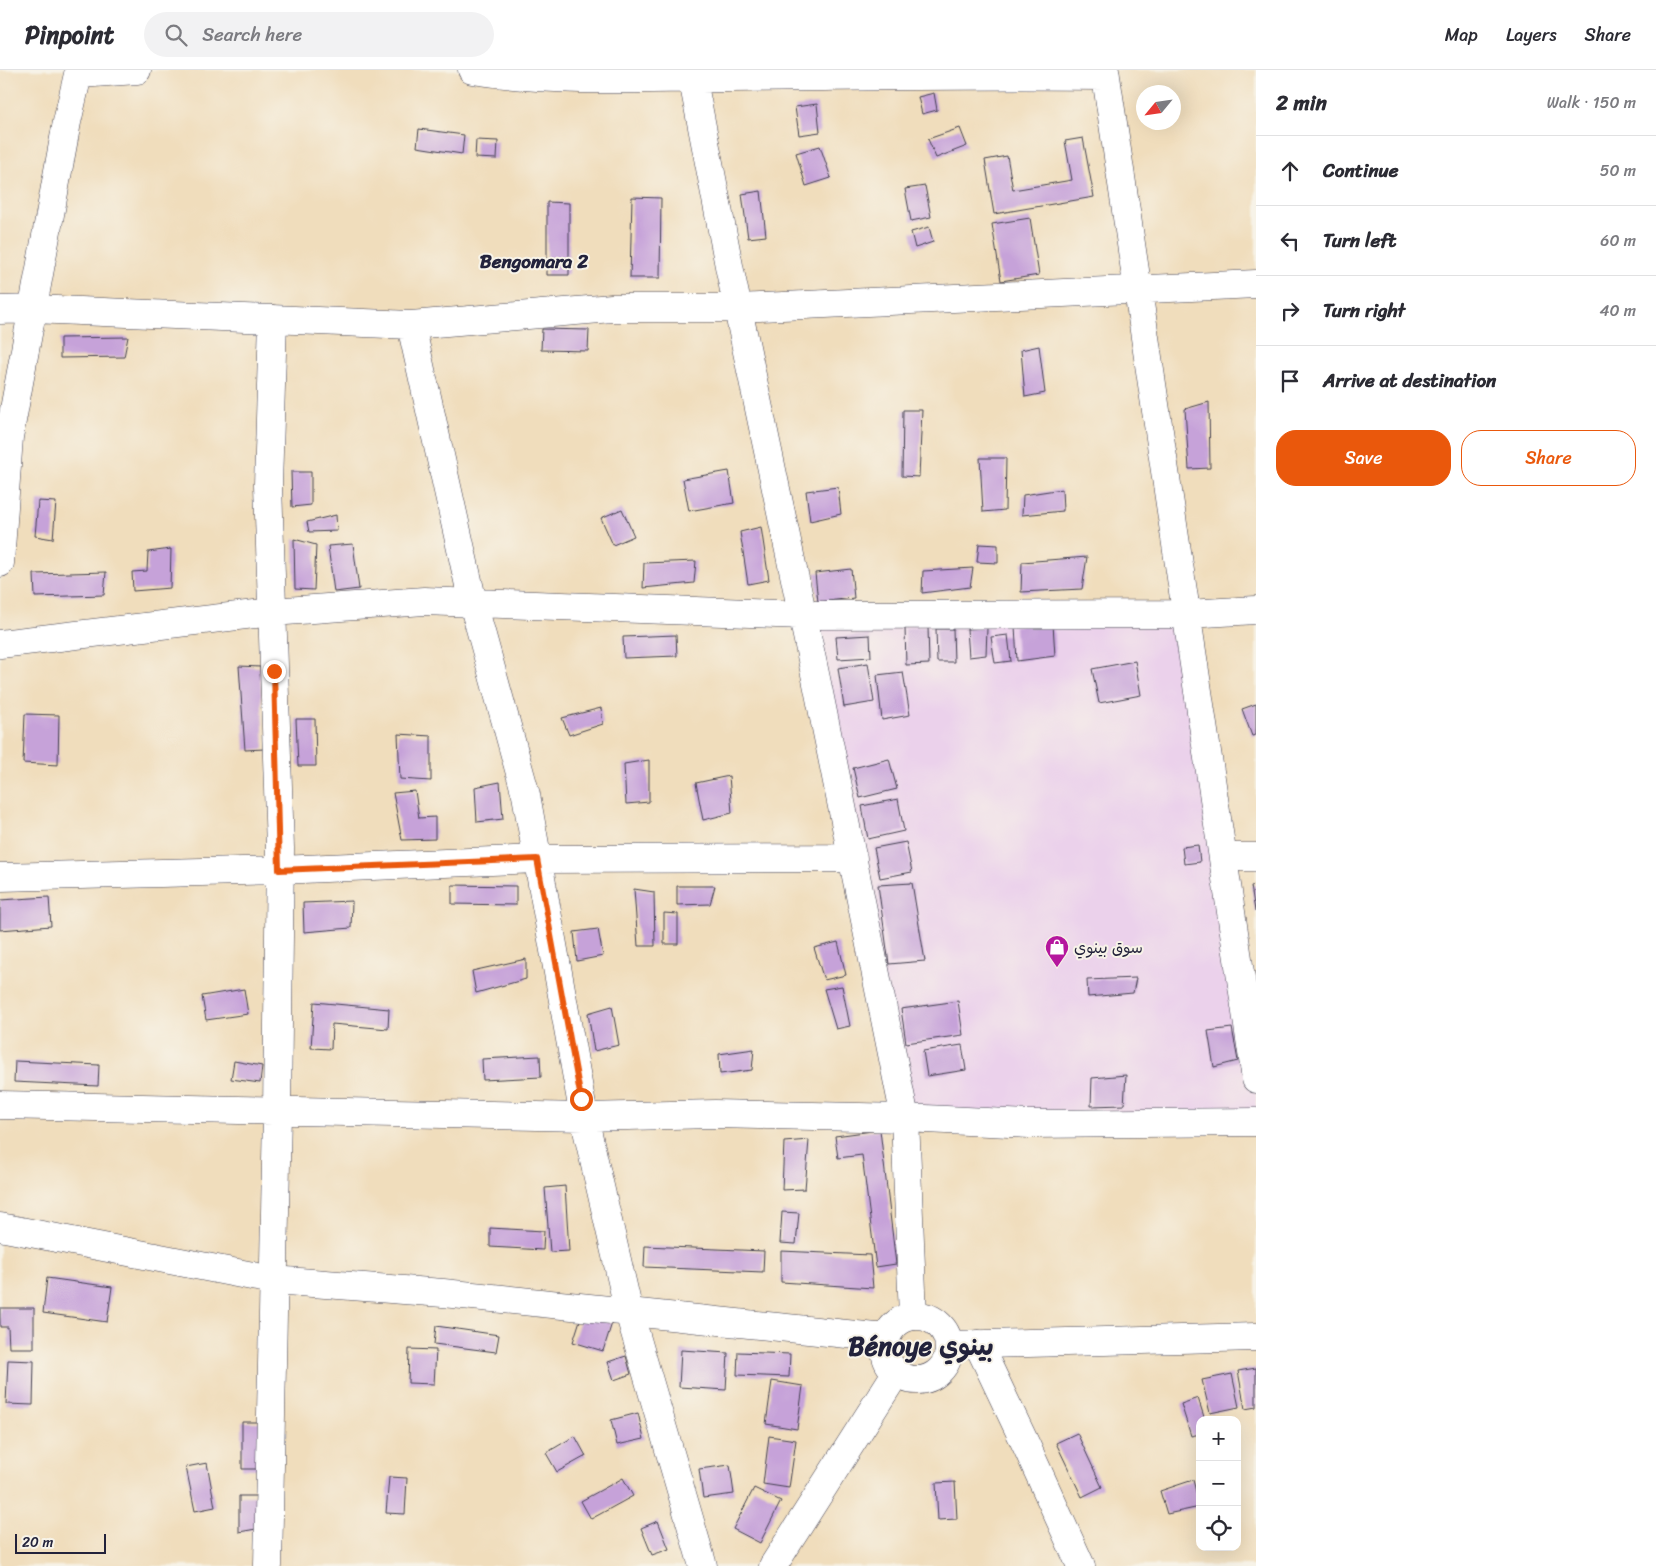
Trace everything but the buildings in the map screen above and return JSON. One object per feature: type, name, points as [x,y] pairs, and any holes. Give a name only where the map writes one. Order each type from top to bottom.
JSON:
[{"type":"street","points":[[0,563],[9,437],[79,72],[137,70]]},
{"type":"street","points":[[472,70],[504,75],[600,80],[692,74],[1105,73],[1256,1079]]},
{"type":"street","points":[[692,74],[738,308],[803,615],[905,1118],[913,1316]]},
{"type":"street","points":[[0,310],[33,309],[411,325],[612,308],[738,308],[1256,284]]},
{"type":"street","points":[[268,1566],[277,1112],[279,870],[268,485],[273,320]]},
{"type":"street","points":[[411,325],[473,603],[526,795],[584,1117],[629,1312],[703,1566]]},
{"type":"street","points":[[0,644],[272,612],[424,601],[803,615],[1187,614],[1256,610]]},
{"type":"street","points":[[1223,857],[1256,857]]},
{"type":"street","points":[[0,877],[279,870],[537,859],[852,858]]},
{"type":"street","points":[[0,1105],[584,1117],[715,1114],[905,1118],[1029,1124],[1256,1122]]},
{"type":"street","points":[[0,1227],[273,1280],[443,1293],[886,1338]]},
{"type":"street","points":[[913,1316],[926,1317],[937,1323],[945,1333],[949,1345],[947,1357],[942,1368],[932,1376],[920,1380],[907,1379],[896,1373],[888,1363],[885,1351],[886,1338],[892,1327],[901,1320],[913,1316]]},
{"type":"street","points":[[949,1345],[1256,1337]]},
{"type":"street","points":[[978,1344],[1026,1444],[1080,1566]]},
{"type":"street","points":[[773,1566],[896,1373]]},
{"type":"shaded area","name":"سوق بينوي","points":[[1187,614],[1256,1079],[1256,1122],[905,1118],[803,615]]},
{"type":"place","name":"سوق بينوي","points":[[1057,968]]},
{"type":"district","name":"Bengomara 2","points":[[534,261]]},
{"type":"district","name":"Bénoye بينوي","points":[[921,1346]]},
{"type":"route","points":[[274,671],[280,848],[279,870],[537,859],[581,1099]]}]
